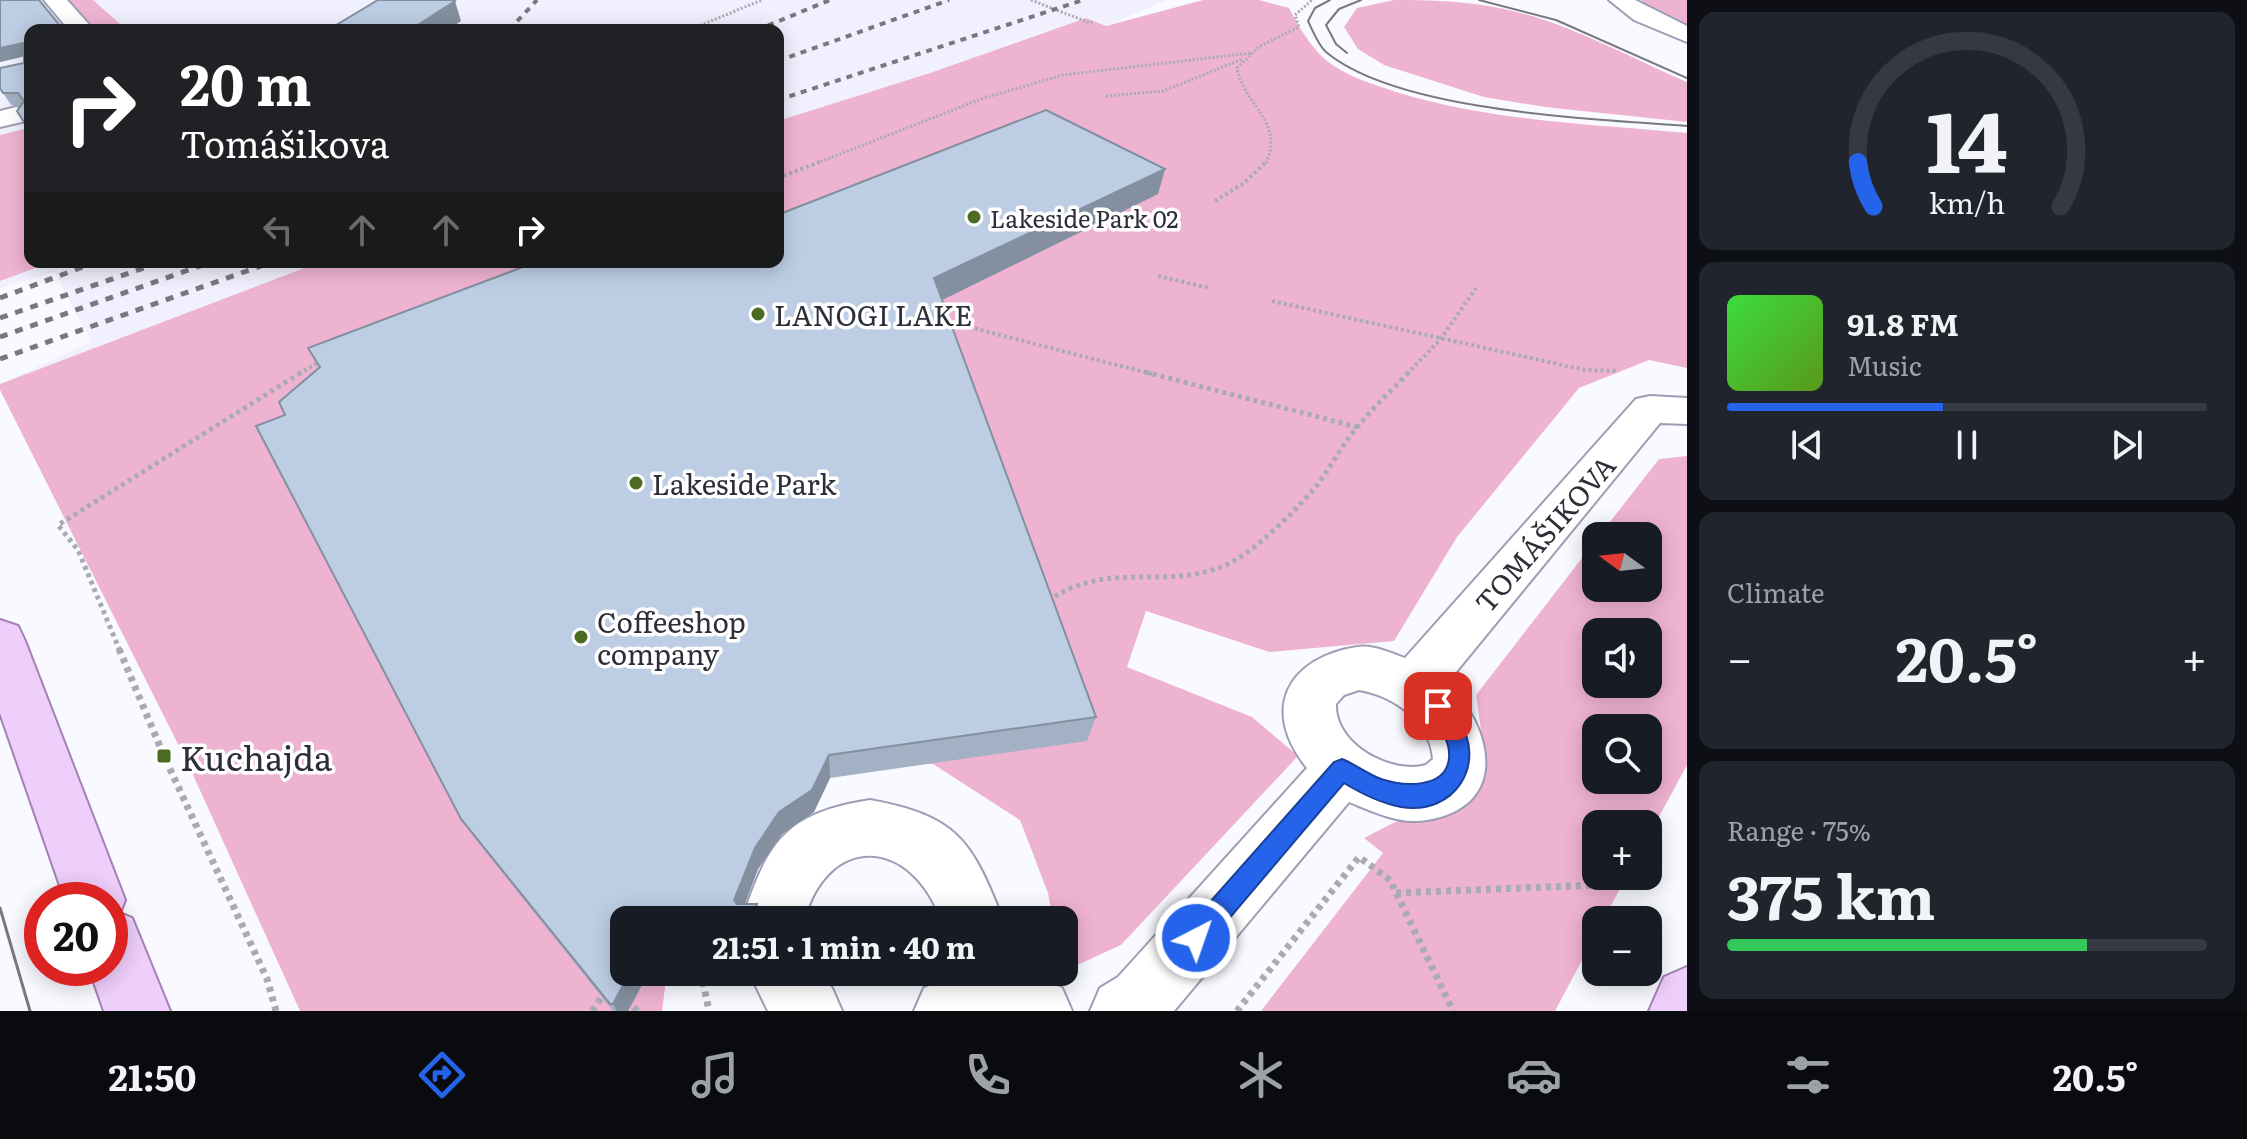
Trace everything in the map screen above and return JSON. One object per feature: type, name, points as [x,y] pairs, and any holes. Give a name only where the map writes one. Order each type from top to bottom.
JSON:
[{"type":"main road","points":[[0,641],[88,882]]},
{"type":"main road","points":[[127,986],[137,1011]]},
{"type":"main road","points":[[1682,1011],[1687,1000]]},
{"type":"lane","points":[[55,0],[77,24]]},
{"type":"lane","points":[[1620,0],[1642,15],[1687,35]]},
{"type":"lane","name":"TOMÁŠIKOVA","points":[[1413,686],[1650,409],[1687,411]]},
{"type":"lane","points":[[1359,668],[1387,673],[1413,686],[1438,706],[1454,732],[1461,757],[1453,779],[1432,793],[1404,797],[1372,788],[1342,769],[1321,747],[1310,723],[1308,700],[1318,682],[1336,671],[1359,668]]},
{"type":"lane","points":[[1123,1011],[1141,1000],[1342,769]]},
{"type":"lane","points":[[775,906],[792,867],[816,843],[845,829],[878,826],[909,835],[938,853],[959,880],[967,906]]},
{"type":"lane","points":[[789,986],[799,1003],[809,1011]]},
{"type":"path","points":[[704,24],[762,0]]},
{"type":"path","points":[[1031,0],[1090,23],[1094,21]]},
{"type":"path","points":[[1106,96],[1163,91],[1244,58],[1299,27],[1295,15],[1312,0]]},
{"type":"path","points":[[784,176],[984,98],[1063,75],[1251,53]]},
{"type":"path","points":[[1215,201],[1254,178],[1268,162],[1275,144],[1269,125],[1238,78],[1237,68],[1244,58]]},
{"type":"path","points":[[1158,276],[1209,288]]},
{"type":"path","points":[[1044,604],[1067,587],[1106,577],[1185,576],[1230,563],[1269,533],[1313,490],[1357,427],[1440,340],[1476,288]]},
{"type":"path","points":[[1272,301],[1585,370],[1626,371]]},
{"type":"path","points":[[969,327],[1357,427]]},
{"type":"path","points":[[276,1011],[267,979],[164,756],[78,550],[58,525],[322,359]]},
{"type":"path","points":[[1237,1011],[1359,857],[1390,880],[1453,1011]]},
{"type":"path","points":[[1396,893],[1582,886]]},
{"type":"path","points":[[704,986],[709,1011]]},
{"type":"path","points":[[592,1011],[601,995],[614,987],[637,1011]]},
{"type":"shaded area","points":[[0,0],[1167,0],[1105,26],[1086,19],[1064,25],[933,72],[784,119],[784,24],[24,24],[24,268],[304,268],[0,384],[91,342],[55,272],[0,288]]},
{"type":"shaded area","points":[[63,0],[93,0],[120,24],[85,24]]},
{"type":"shaded area","points":[[1203,0],[1259,0],[1289,8],[1308,40],[1334,66],[1396,92],[1504,115],[1687,133],[1687,368],[1649,360],[1579,388],[1457,537],[1394,641],[1269,652],[1146,611],[1127,667],[1252,717],[1298,756],[1121,945],[1078,965],[1078,906],[1050,906],[1020,820],[933,764],[820,748],[640,906],[610,906],[610,986],[665,986],[662,1011],[300,1011],[189,766],[0,390],[0,384],[304,268],[784,268],[784,119],[933,72],[1086,18],[1106,26]]},
{"type":"shaded area","points":[[1394,0],[1490,6],[1574,31],[1687,82],[1687,122],[1545,107],[1484,97],[1384,65],[1358,49],[1344,27],[1357,8]]},
{"type":"shaded area","points":[[1641,0],[1687,0],[1687,26],[1646,5]]},
{"type":"shaded area","points":[[24,129],[24,268],[36,268],[0,281],[0,135]]},
{"type":"shaded area","points":[[1687,456],[1687,765],[1662,811],[1582,810],[1582,890],[1619,890],[1611,906],[1582,906],[1582,960],[1555,1011],[1261,1011],[1383,853],[1364,838],[1395,822],[1437,816],[1477,792],[1483,744],[1476,695],[1582,558],[1582,602],[1662,602],[1662,522],[1610,522],[1659,459]]},
{"type":"building","points":[[0,0],[39,0],[59,24],[24,24],[24,43],[0,48]]},
{"type":"building","points":[[378,0],[455,1],[419,24],[338,24]]},
{"type":"building","points":[[24,63],[24,101],[18,93],[3,93],[0,68]]},
{"type":"building","points":[[24,101],[24,122],[17,111]]},
{"type":"building","points":[[1046,110],[1165,169],[934,278],[1096,717],[829,755],[812,790],[779,812],[755,848],[734,900],[737,904],[756,906],[610,906],[610,986],[623,986],[613,1004],[610,1004],[461,819],[256,426],[285,415],[279,402],[320,367],[308,348],[520,268],[784,268],[784,212]]},
{"type":"tram line","points":[[1330,0],[1315,8],[1308,21],[1323,49],[1358,72],[1400,88],[1499,109],[1687,126]]},
{"type":"tram line","points":[[1347,53],[1336,44],[1326,25],[1339,9],[1361,0]]},
{"type":"tram line","points":[[1479,0],[1556,20],[1687,78]]},
{"type":"tram line","points":[[0,908],[30,1011]]},
{"type":"railway","points":[[515,24],[537,0]]},
{"type":"railway","points":[[772,24],[830,0]]},
{"type":"railway","points":[[784,59],[949,0]]},
{"type":"railway","points":[[784,98],[1083,0]]},
{"type":"railway","points":[[0,298],[80,268]]},
{"type":"railway","points":[[0,318],[144,268]]},
{"type":"railway","points":[[0,337],[194,268]]},
{"type":"railway","points":[[0,359],[255,268]]},
{"type":"place","name":"Lakeside Park 02","points":[[974,217]]},
{"type":"place","name":"LANOGI LAKE","points":[[758,314]]},
{"type":"place","name":"Lakeside Park","points":[[636,483]]},
{"type":"place","name":"Coffeeshop company","points":[[581,637]]},
{"type":"place","name":"Kuchajda","points":[[164,756]]},
{"type":"route","points":[[1196,938],[1342,769],[1372,788],[1404,797],[1432,793],[1453,779],[1461,757],[1454,732],[1438,706]]}]
